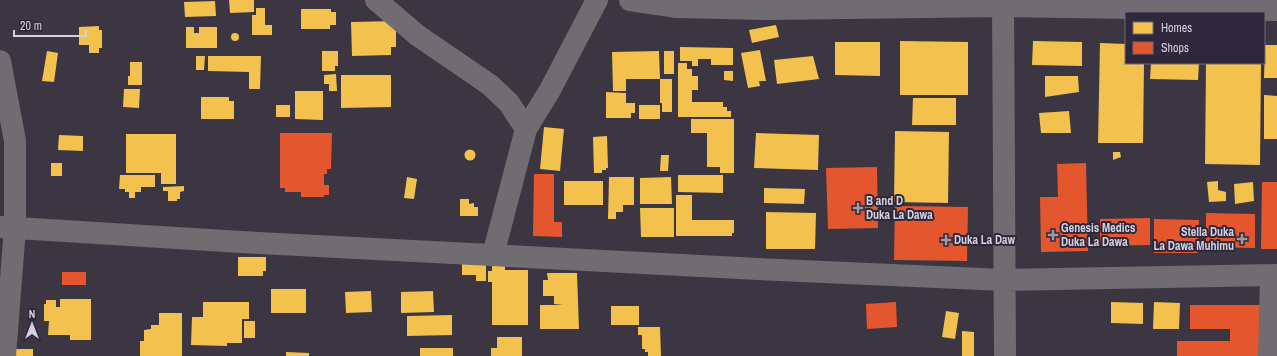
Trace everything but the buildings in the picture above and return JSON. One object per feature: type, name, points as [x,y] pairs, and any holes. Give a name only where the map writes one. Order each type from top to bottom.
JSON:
[{"type":"street","points":[[376,0],[417,35],[490,85],[509,103],[526,129]]},
{"type":"street","points":[[493,255],[526,129],[550,90],[597,0]]},
{"type":"street","points":[[630,0],[677,7],[768,9],[1002,3],[1277,10]]},
{"type":"street","points":[[748,0],[768,9]]},
{"type":"street","points":[[1002,3],[1005,356]]},
{"type":"street","points":[[0,61],[15,141],[7,228],[5,356]]},
{"type":"street","points":[[7,228],[493,255],[1004,280],[1274,275],[1269,356]]},
{"type":"place","name":"B and D Duka La Dawa","points":[[858,208]]},
{"type":"place","name":"Genesis Medics Duka La Dawa","points":[[1053,235]]},
{"type":"place","name":"Stella Duka La Dawa Muhimu","points":[[1242,239]]},
{"type":"place","name":"Duka La Daw","points":[[946,240]]}]
